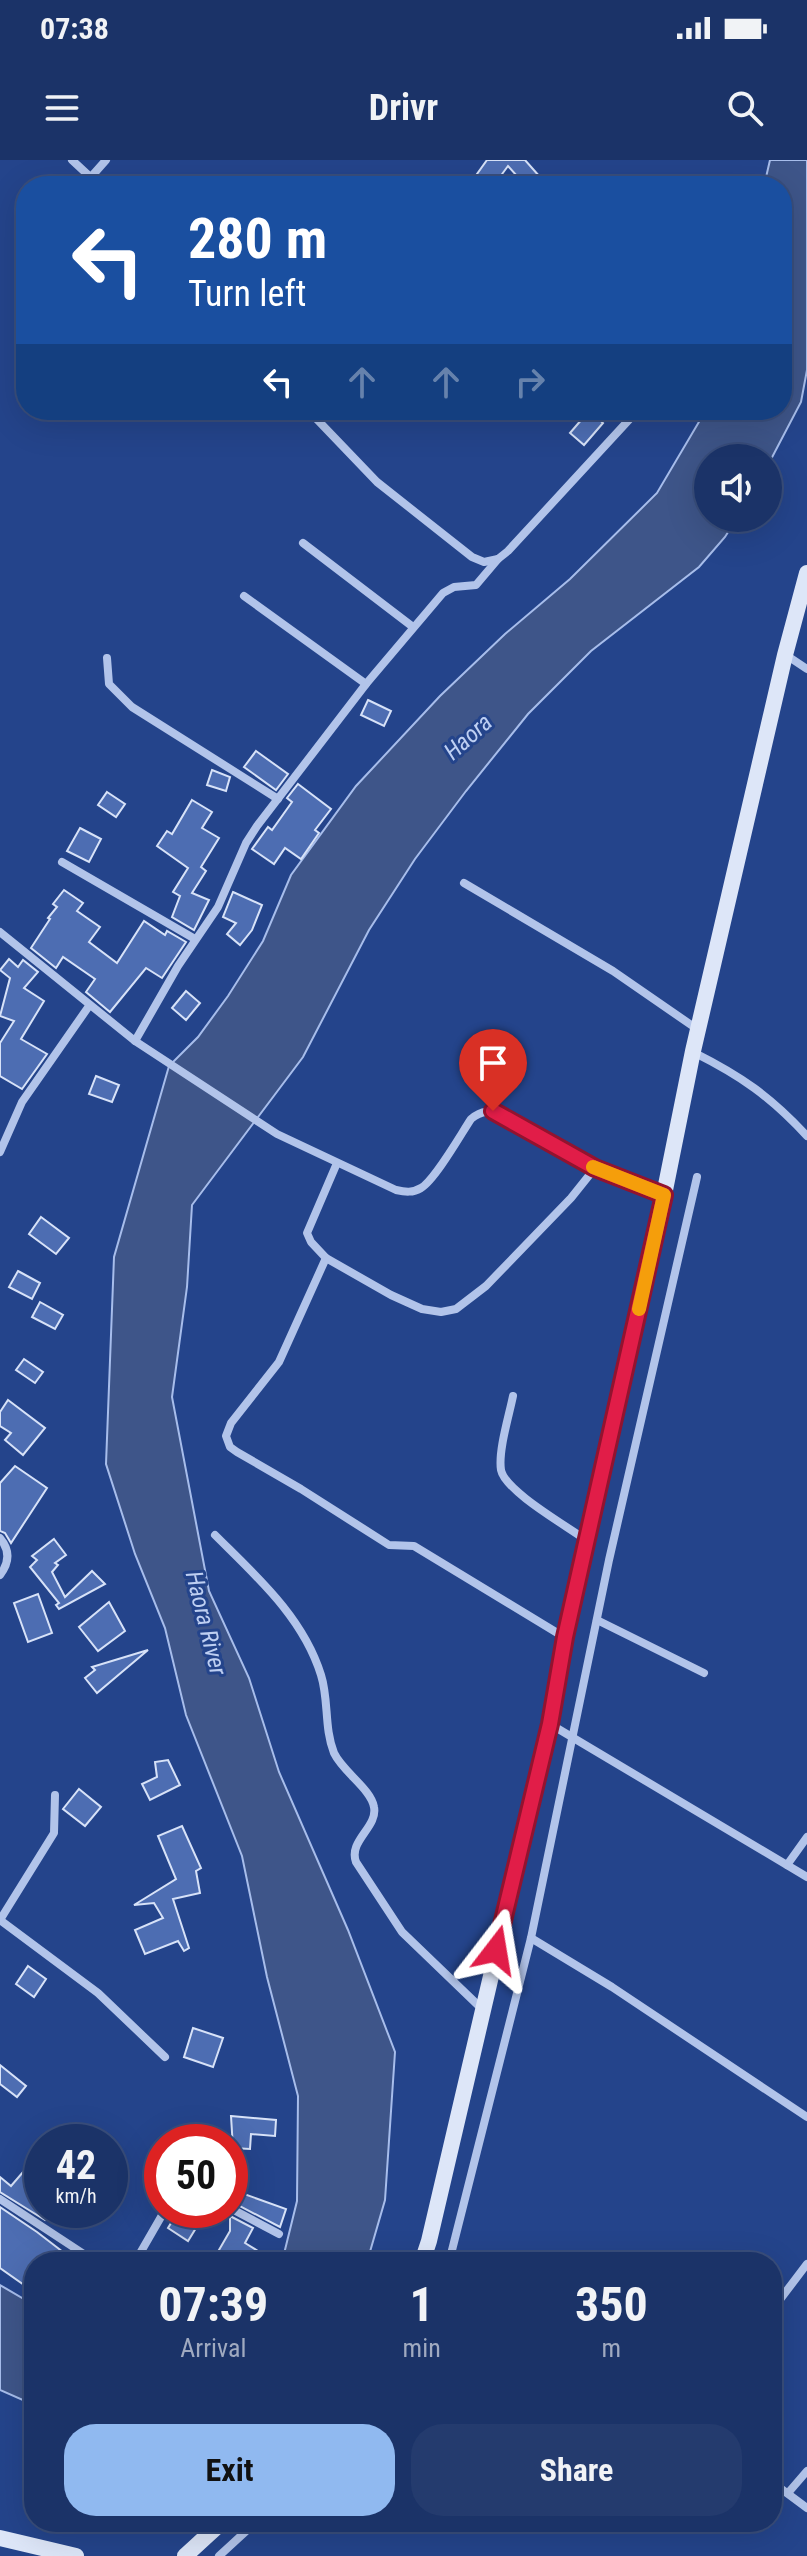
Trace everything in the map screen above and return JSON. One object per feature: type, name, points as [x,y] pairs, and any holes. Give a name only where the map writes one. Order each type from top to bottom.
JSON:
[{"type":"main road","points":[[425,2252],[550,1724],[565,1637],[693,1051],[807,573]]},
{"type":"main road","points":[[185,2556],[211,2532]]},
{"type":"main road","points":[[0,2538],[76,2556]]},
{"type":"street","points":[[72,160],[90,176]]},
{"type":"street","points":[[92,176],[106,160]]},
{"type":"street","points":[[318,420],[377,482],[472,557],[484,562],[498,559]]},
{"type":"street","points":[[135,1041],[195,939],[218,907],[246,843],[366,684],[443,593],[454,587],[476,585],[629,420]]},
{"type":"street","points":[[303,543],[413,627]]},
{"type":"street","points":[[244,596],[366,684]]},
{"type":"street","points":[[785,655],[807,669]]},
{"type":"street","points":[[107,658],[109,684],[132,707],[278,799]]},
{"type":"street","points":[[62,862],[195,939]]},
{"type":"street","points":[[464,883],[613,971],[698,1030]]},
{"type":"street","points":[[0,932],[89,1006],[163,1060],[277,1134],[396,1190],[420,1189],[434,1175],[471,1119],[486,1111],[503,1115],[595,1168],[664,1195]]},
{"type":"street","points":[[0,1152],[22,1102],[89,1006]]},
{"type":"street","points":[[693,1051],[755,1086],[807,1136]]},
{"type":"street","points":[[337,1163],[307,1233],[311,1242],[326,1258],[391,1295],[422,1309],[441,1312],[456,1309],[486,1286],[571,1198],[595,1168]]},
{"type":"street","points":[[454,2252],[531,1938],[597,1620],[697,1177]]},
{"type":"street","points":[[326,1258],[283,1354],[231,1423],[226,1441],[237,1452],[389,1545],[414,1546],[565,1637]]},
{"type":"street","points":[[513,1396],[500,1463],[503,1476],[513,1488],[587,1540]]},
{"type":"street","points":[[215,1535],[290,1614],[312,1653],[322,1677],[329,1739],[336,1756],[374,1806],[373,1816],[355,1851],[356,1862],[402,1932],[482,2009]]},
{"type":"street","points":[[0,1538],[7,1547],[8,1558],[0,1575]]},
{"type":"street","points":[[597,1620],[704,1673]]},
{"type":"street","points":[[550,1724],[807,1877]]},
{"type":"street","points":[[55,1795],[54,1833],[0,1920],[98,1993],[165,2057]]},
{"type":"street","points":[[787,1865],[807,1837]]},
{"type":"street","points":[[531,1938],[612,1987],[807,2117]]},
{"type":"street","points":[[0,2199],[81,2252]]},
{"type":"street","points":[[248,2218],[279,2234]]},
{"type":"street","points":[[141,2252],[155,2228]]},
{"type":"street","points":[[782,2297],[807,2264]]},
{"type":"street","points":[[788,2493],[807,2471]]},
{"type":"street","points":[[782,2489],[807,2508]]},
{"type":"street","points":[[219,2556],[245,2532]]},
{"type":"water","points":[[770,160],[807,160],[807,370],[801,402],[792,419],[792,176],[766,176]]},
{"type":"water","points":[[700,420],[792,420],[779,444],[694,444],[694,532],[728,532],[725,537],[699,567],[591,651],[528,714],[466,791],[415,859],[369,930],[303,1057],[192,1205],[187,1287],[172,1397],[209,1591],[249,1678],[279,1772],[348,1930],[395,2052],[385,2200],[370,2252],[284,2252],[297,2201],[298,2096],[267,1977],[242,1856],[186,1715],[165,1628],[135,1554],[106,1464],[114,1257],[169,1066],[198,1037],[228,996],[263,941],[291,875],[356,786],[440,696],[505,634],[570,579],[657,493]]},
{"type":"water","points":[[0,2285],[24,2299],[24,2401],[0,2390]]},
{"type":"building","points":[[487,160],[525,160],[539,176],[517,176],[508,166],[501,176],[477,174]]},
{"type":"building","points":[[581,420],[600,420],[603,423],[584,445],[570,433]]},
{"type":"building","points":[[368,700],[391,711],[384,726],[361,715]]},
{"type":"building","points":[[256,751],[288,774],[276,790],[244,767]]},
{"type":"building","points":[[212,770],[230,777],[226,791],[207,785]]},
{"type":"building","points":[[298,784],[331,809],[315,830],[319,833],[301,859],[285,848],[274,864],[252,849],[268,827],[272,830],[292,802],[287,798]]},
{"type":"building","points":[[107,792],[125,804],[116,817],[98,805]]},
{"type":"building","points":[[192,800],[212,812],[202,828],[219,838],[201,867],[206,871],[192,893],[209,900],[194,930],[172,917],[180,896],[173,892],[188,868],[157,846],[167,831],[172,834]]},
{"type":"building","points":[[80,828],[101,839],[89,862],[67,851]]},
{"type":"building","points":[[64,890],[83,903],[77,911],[100,927],[89,942],[117,963],[144,921],[165,935],[167,931],[186,942],[162,978],[146,968],[110,1012],[86,992],[95,979],[63,957],[56,968],[31,948],[57,907],[53,904]]},
{"type":"building","points":[[233,892],[262,905],[252,930],[240,945],[227,934],[236,923],[223,917]]},
{"type":"building","points":[[9,959],[18,967],[23,960],[38,972],[24,988],[44,1001],[21,1039],[47,1054],[22,1089],[0,1076],[0,1043],[14,1021],[0,1016],[10,978],[0,970]]},
{"type":"building","points":[[186,991],[200,1003],[186,1020],[172,1008]]},
{"type":"building","points":[[96,1076],[119,1085],[112,1102],[89,1094]]},
{"type":"building","points":[[41,1217],[69,1238],[56,1254],[29,1234]]},
{"type":"building","points":[[18,1271],[40,1283],[32,1299],[9,1287]]},
{"type":"building","points":[[40,1302],[63,1315],[55,1329],[32,1317]]},
{"type":"building","points":[[24,1359],[43,1372],[35,1383],[16,1370]]},
{"type":"building","points":[[8,1400],[45,1428],[23,1455],[5,1440],[11,1433],[0,1426],[0,1412]]},
{"type":"building","points":[[15,1466],[47,1488],[11,1543],[0,1531],[0,1483]]},
{"type":"building","points":[[54,1539],[66,1555],[55,1563],[58,1565],[52,1572],[65,1597],[92,1571],[105,1584],[59,1609],[56,1605],[59,1603],[30,1567],[37,1560],[32,1556]]},
{"type":"building","points":[[38,1594],[52,1633],[28,1642],[14,1603]]},
{"type":"building","points":[[109,1602],[125,1631],[98,1651],[79,1627]]},
{"type":"building","points":[[148,1650],[97,1693],[85,1678],[95,1670],[92,1667]]},
{"type":"building","points":[[168,1760],[180,1785],[150,1800],[142,1784],[157,1777],[155,1762]]},
{"type":"building","points":[[79,1789],[101,1807],[85,1826],[63,1809]]},
{"type":"building","points":[[182,1826],[201,1868],[196,1871],[200,1893],[173,1899],[189,1948],[184,1951],[178,1941],[145,1954],[135,1930],[163,1918],[154,1903],[134,1905],[176,1879],[158,1836]]},
{"type":"building","points":[[28,1966],[46,1979],[34,1997],[16,1984]]},
{"type":"building","points":[[193,2028],[223,2038],[213,2067],[184,2057]]},
{"type":"building","points":[[0,2065],[26,2086],[17,2097],[0,2084]]},
{"type":"building","points":[[231,2116],[276,2120],[275,2136],[251,2134],[248,2149],[248,2124],[232,2124]]},
{"type":"building","points":[[24,2171],[24,2207],[0,2192],[0,2177],[11,2186]]},
{"type":"building","points":[[248,2195],[286,2209],[280,2227],[248,2210]]},
{"type":"building","points":[[0,2207],[24,2223],[24,2228],[31,2228],[63,2252],[24,2252],[24,2285],[0,2268]]},
{"type":"building","points":[[248,2225],[253,2228],[245,2243],[257,2252],[218,2252],[230,2228],[248,2228]]},
{"type":"building","points":[[168,2228],[196,2228],[188,2241]]},
{"type":"slow traffic","points":[[593,1167],[664,1195],[639,1309]]},
{"type":"route","points":[[493,1111],[595,1168],[664,1195],[565,1637],[550,1724],[496,1950]]},
{"type":"water label","name":"Haora","points":[[468,737]]},
{"type":"water label","name":"Haora River","points":[[206,1623]]}]
